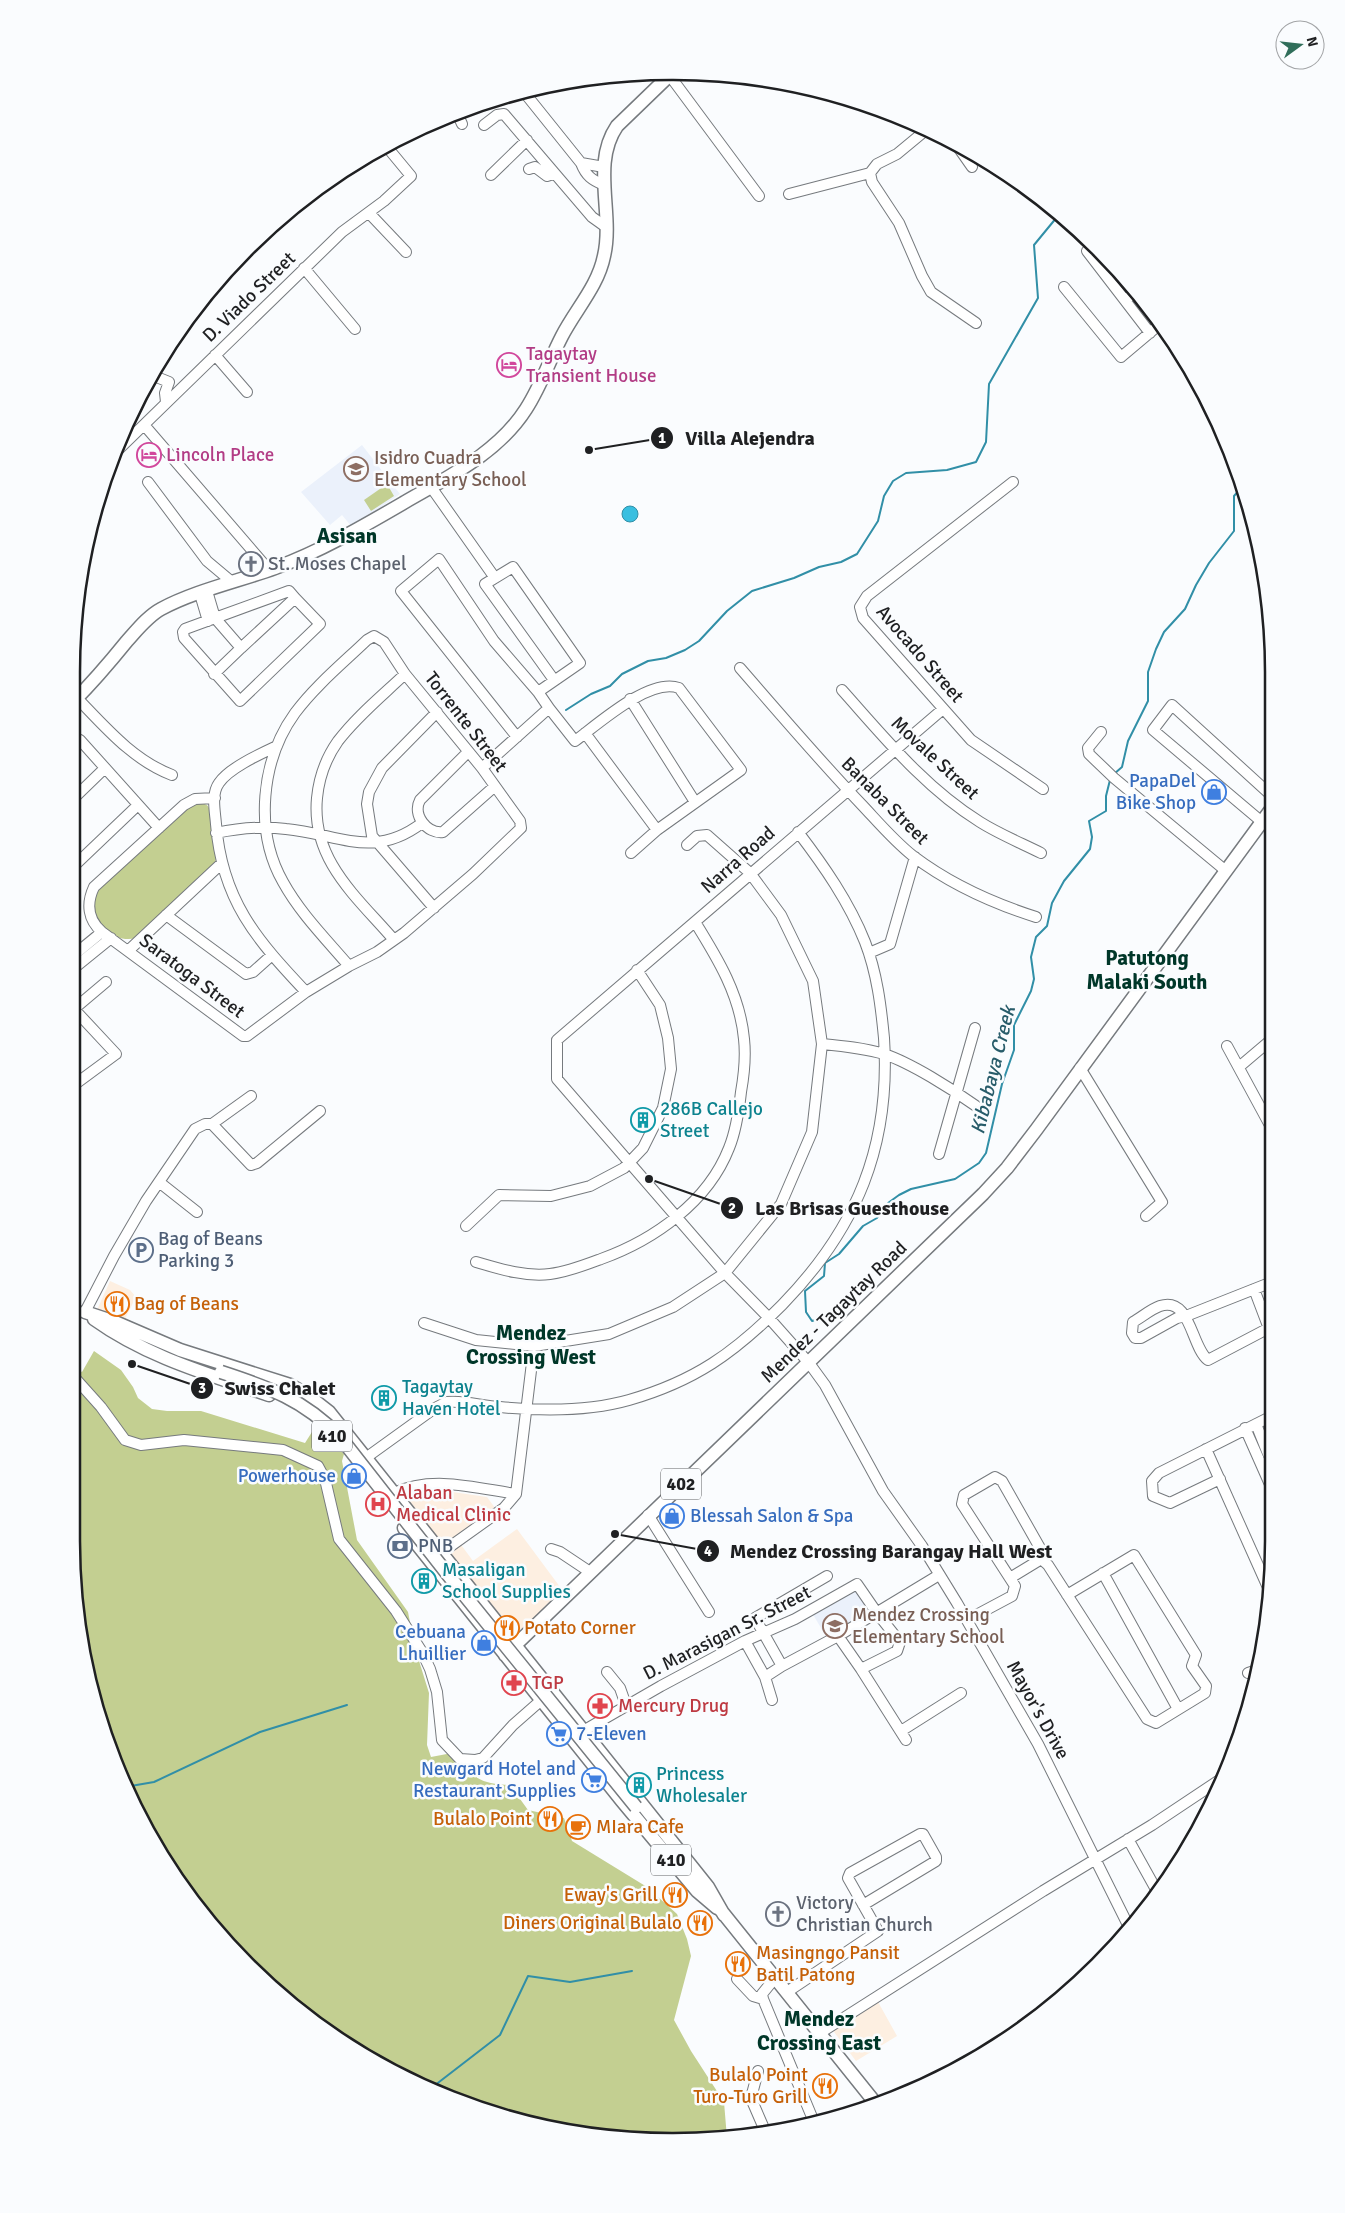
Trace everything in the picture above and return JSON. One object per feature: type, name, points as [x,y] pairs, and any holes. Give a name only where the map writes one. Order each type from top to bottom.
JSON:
[{"type":"main road","points":[[80,694],[141,626],[160,609],[304,557],[346,537],[431,487],[488,450],[505,434],[526,408],[558,343],[589,293],[599,272],[604,257],[606,227],[604,167],[610,135],[665,80]]},
{"type":"main road","name":"Mendez - Tagaytay Road","points":[[514,1646],[648,1515],[809,1363],[983,1194],[1007,1168],[1265,818]]},
{"type":"main road","points":[[80,1310],[182,1358],[288,1396],[321,1419],[340,1437],[432,1555],[724,1915]]},
{"type":"main road","name":"410","points":[[80,1310],[115,1322],[180,1350],[290,1385],[306,1394],[329,1412],[367,1457],[514,1646],[546,1696],[697,1891],[724,1915]]},
{"type":"main road","name":"410","points":[[80,1310],[110,1331],[142,1348],[176,1364],[279,1398],[318,1422],[343,1450],[504,1655],[583,1731],[708,1887],[724,1915],[872,2099]]},
{"type":"main road","name":"402","points":[[504,1655],[514,1646]]},
{"type":"street","points":[[676,80],[759,196]]},
{"type":"street","points":[[529,98],[581,163],[584,172],[592,180],[604,185]]},
{"type":"street","points":[[484,125],[497,114],[502,113],[592,217],[606,227]]},
{"type":"street","points":[[789,194],[870,173],[877,164],[897,154],[920,135]]},
{"type":"street","points":[[491,175],[527,140]]},
{"type":"street","name":"D. Viado Street","points":[[127,442],[342,232],[369,213],[411,176],[391,151]]},
{"type":"street","points":[[965,157],[972,167]]},
{"type":"street","points":[[581,163],[604,167]]},
{"type":"street","points":[[529,169],[535,167],[548,176],[553,174]]},
{"type":"street","points":[[870,173],[872,182],[899,224],[930,292],[976,323]]},
{"type":"street","points":[[369,213],[406,252]]},
{"type":"street","points":[[1087,251],[1150,333]]},
{"type":"street","points":[[304,268],[355,329]]},
{"type":"street","points":[[1064,287],[1121,357],[1155,329]]},
{"type":"street","points":[[1125,300],[1130,296]]},
{"type":"street","points":[[215,355],[246,392]]},
{"type":"street","points":[[158,378],[168,382],[165,393],[166,402]]},
{"type":"street","points":[[145,426],[269,570]]},
{"type":"street","points":[[148,482],[207,561],[232,582]]},
{"type":"street","name":"Avocado Street","points":[[1013,482],[867,596],[860,607],[863,618],[971,740],[1043,789]]},
{"type":"street","points":[[431,487],[495,578]]},
{"type":"street","points":[[517,737],[402,591],[439,559],[494,641],[538,692],[575,740],[630,699],[672,685],[680,688],[741,770],[657,830],[631,853]]},
{"type":"street","points":[[538,692],[580,663],[513,566],[485,584],[554,680]]},
{"type":"street","points":[[204,592],[212,619],[241,648]]},
{"type":"street","points":[[289,592],[320,624],[240,701],[214,674],[182,635],[185,629],[212,619],[289,592]]},
{"type":"street","points":[[214,674],[296,598]]},
{"type":"street","name":"Torrente Street","points":[[277,746],[295,713],[309,697],[367,640],[378,637],[384,642],[405,674],[482,768],[520,821],[519,831]]},
{"type":"street","name":"Banaba Street","points":[[740,668],[848,790],[901,846],[914,857],[970,892],[1001,906],[1036,917]]},
{"type":"street","points":[[394,940],[336,872],[318,834],[316,821],[318,786],[331,752],[345,733],[405,674]]},
{"type":"street","name":"Movale Street","points":[[842,690],[896,750],[949,800],[980,822],[1041,853]]},
{"type":"street","points":[[630,699],[695,802]]},
{"type":"street","points":[[80,705],[126,748],[155,768],[172,775]]},
{"type":"street","points":[[1262,822],[1153,730],[1172,705],[1265,790]]},
{"type":"street","points":[[482,768],[549,708]]},
{"type":"street","name":"Narra Road","points":[[557,1040],[943,709]]},
{"type":"street","points":[[434,908],[376,843],[372,836],[368,804],[369,792],[374,778],[392,756],[437,712]]},
{"type":"street","points":[[1101,732],[1088,748],[1089,754],[1114,778],[1226,871]]},
{"type":"street","points":[[585,733],[657,830]]},
{"type":"street","points":[[80,740],[159,828]]},
{"type":"street","points":[[277,746],[223,777],[217,784],[215,798],[216,833],[228,884],[238,907],[272,955],[306,992]]},
{"type":"street","points":[[277,746],[267,787],[265,827],[275,866],[301,910],[349,966]]},
{"type":"street","points":[[468,752],[420,800],[417,810],[422,823],[436,832],[443,832],[495,786]]},
{"type":"street","points":[[80,792],[105,768]]},
{"type":"street","name":"Saratoga Street","points":[[215,798],[189,801],[159,828],[94,887],[89,902],[89,912],[93,921],[102,932],[129,950],[243,1036],[252,1034],[306,992],[349,966],[377,952],[394,940],[434,908],[519,831]]},
{"type":"street","points":[[80,861],[138,805]]},
{"type":"street","points":[[216,833],[265,827],[318,834],[354,843],[376,843],[396,838],[422,823]]},
{"type":"street","points":[[367,1457],[446,1402],[526,1410],[586,1407],[621,1402],[642,1396],[689,1377],[719,1360],[744,1342],[793,1293],[818,1264],[855,1204],[875,1153],[886,1088],[885,1055],[878,985],[869,953],[836,885],[798,832]]},
{"type":"street","points":[[424,1323],[476,1340],[534,1346],[609,1334],[673,1307],[725,1273],[774,1215],[812,1132],[822,1044],[813,981],[781,915],[750,873],[707,835],[697,836],[687,845]]},
{"type":"street","points":[[869,953],[890,944],[914,857]]},
{"type":"street","points":[[129,950],[222,863]]},
{"type":"street","points":[[166,915],[246,974],[253,972],[272,955]]},
{"type":"street","points":[[476,1262],[529,1274],[551,1274],[614,1254],[649,1237],[678,1217],[714,1176],[729,1148],[739,1107],[744,1071],[744,1040],[734,990],[695,922]]},
{"type":"street","points":[[80,950],[102,932]]},
{"type":"street","points":[[80,963],[111,938]]},
{"type":"street","points":[[466,1226],[499,1194],[552,1196],[590,1186],[624,1168],[643,1148],[663,1108],[671,1069],[668,1038],[660,1004],[637,970]]},
{"type":"street","points":[[80,1004],[106,982]]},
{"type":"street","points":[[80,1015],[116,1054],[80,1081]]},
{"type":"street","points":[[939,1154],[975,1028]]},
{"type":"street","name":"Mayor's Drive","points":[[557,1040],[557,1079],[725,1273],[809,1363],[825,1385],[883,1491],[939,1574],[1038,1744],[1126,1921]]},
{"type":"street","points":[[822,1044],[847,1046],[885,1055],[957,1092],[976,1106]]},
{"type":"street","points":[[1239,1067],[1265,1044]]},
{"type":"street","points":[[1227,1046],[1264,1113]]},
{"type":"street","points":[[1080,1068],[1162,1202],[1146,1216]]},
{"type":"street","points":[[80,1310],[159,1182],[196,1129],[205,1124],[212,1124],[250,1096]]},
{"type":"street","points":[[212,1124],[251,1165],[257,1163],[320,1111]]},
{"type":"street","points":[[159,1182],[197,1212]]},
{"type":"street","points":[[1265,1285],[1186,1316],[1178,1318],[1141,1338],[1134,1338],[1132,1333],[1133,1322],[1159,1306],[1168,1305],[1178,1309],[1186,1316],[1202,1355],[1208,1360],[1265,1330]]},
{"type":"street","points":[[1254,1289],[1265,1318]]},
{"type":"street","points":[[441,1553],[504,1508],[516,1494],[534,1346]]},
{"type":"street","points":[[80,1383],[125,1440],[141,1445],[184,1440],[283,1450],[318,1466],[325,1479],[340,1539],[396,1611],[422,1652],[430,1669],[437,1692],[442,1740],[452,1753],[460,1759],[475,1760],[483,1758],[513,1725],[546,1696]]},
{"type":"street","points":[[1220,1479],[1170,1503],[1153,1496],[1152,1481],[1159,1473],[1265,1420]]},
{"type":"street","points":[[1256,1424],[1265,1446]]},
{"type":"street","points":[[1245,1428],[1265,1470]]},
{"type":"street","points":[[1206,1449],[1264,1578]]},
{"type":"street","points":[[967,1620],[1012,1596],[1015,1586],[962,1504],[964,1495],[995,1477],[1002,1481],[1044,1555],[1010,1578]]},
{"type":"street","points":[[394,1493],[414,1485],[430,1484],[457,1485],[516,1494]]},
{"type":"street","points":[[648,1515],[709,1612]]},
{"type":"street","points":[[552,1548],[590,1572]]},
{"type":"street","points":[[1040,1558],[1048,1565],[1067,1595],[1147,1718],[1156,1723],[1205,1693],[1206,1686],[1192,1666],[1196,1655],[1134,1555],[1067,1595]]},
{"type":"street","points":[[1103,1573],[1178,1709]]},
{"type":"street","points":[[765,1677],[838,1636],[939,1574]]},
{"type":"street","points":[[782,1666],[755,1618],[827,1576]]},
{"type":"street","name":"D. Marasigan Sr. Street","points":[[583,1731],[626,1705],[745,1641],[765,1633],[858,1584],[876,1613]]},
{"type":"street","points":[[861,1669],[897,1651],[900,1647],[900,1642],[876,1613]]},
{"type":"street","points":[[838,1636],[903,1736],[961,1693]]},
{"type":"street","points":[[745,1641],[765,1677],[772,1700]]},
{"type":"street","points":[[608,1672],[620,1688],[626,1705]]},
{"type":"street","points":[[820,2033],[1211,1786]]},
{"type":"street","points":[[787,1992],[878,1931],[877,1927],[863,1905],[848,1878],[850,1873],[923,1834],[936,1861],[863,1905]]},
{"type":"street","points":[[1128,1840],[1154,1886]]},
{"type":"street","points":[[736,1978],[753,1996],[763,1999]]},
{"type":"street","points":[[775,1978],[762,1994],[763,1999],[812,2116]]},
{"type":"street","points":[[758,2072],[752,2094],[753,2103],[763,2126]]},
{"type":"shaded area","name":"Isidro Cuadra Elementary School","points":[[362,445],[400,494],[352,527],[342,515],[330,525],[301,492]]},
{"type":"shaded area","name":"Bag of Beans","points":[[110,1281],[130,1290],[136,1297],[123,1323],[97,1310]]},
{"type":"shaded area","points":[[446,1491],[487,1497],[498,1512],[459,1542],[473,1561],[517,1529],[563,1591],[521,1629],[506,1632],[399,1495]]},
{"type":"shaded area","name":"Mendez Crossing Elementary School","points":[[856,1586],[873,1613],[828,1640],[811,1611]]},
{"type":"shaded area","points":[[877,2000],[897,2036],[856,2061],[831,2028]]},
{"type":"green space","points":[[387,484],[394,496],[371,511],[364,500]]},
{"type":"green space","points":[[203,803],[207,805],[211,812],[214,827],[216,844],[215,864],[136,938],[121,938],[107,931],[101,926],[94,912],[93,904],[96,892],[188,807],[193,804]]},
{"type":"green space","points":[[94,1351],[121,1370],[138,1398],[152,1409],[201,1411],[305,1443],[317,1424],[344,1454],[342,1461],[357,1540],[408,1612],[415,1648],[429,1693],[427,1745],[431,1757],[452,1753],[477,1778],[490,1783],[510,1785],[528,1810],[564,1818],[572,1841],[647,1887],[677,1914],[687,1939],[691,1956],[674,2020],[691,2051],[724,2102],[726,2130],[672,2133],[595,2128],[519,2113],[482,2102],[446,2088],[376,2054],[312,2011],[282,1986],[227,1931],[202,1901],[159,1837],[125,1767],[111,1731],[100,1694],[91,1656],[81,1579],[80,1371],[82,1372]]},
{"type":"water","points":[[630,506],[636,508],[638,514],[636,520],[630,522],[624,520],[622,514],[624,508]]},
{"type":"waterway","points":[[566,710],[591,694],[610,686],[622,674],[648,661],[666,658],[685,650],[699,641],[727,611],[752,591],[794,578],[819,567],[841,562],[857,554],[878,521],[884,496],[893,481],[906,473],[947,470],[976,462],[986,442],[989,384],[1038,298],[1034,245],[1055,220]]},
{"type":"waterway","name":"Kibabaya Creek","points":[[1114,774],[1122,767],[1128,741],[1148,701],[1148,672],[1164,632],[1185,609],[1209,563],[1234,531],[1234,496],[1237,492]]},
{"type":"waterway","name":"Kibabaya Creek","points":[[818,1319],[812,1321],[806,1312],[805,1291],[824,1276],[825,1263],[839,1254],[863,1226],[877,1218],[888,1203],[899,1195],[911,1189],[955,1179],[979,1163],[986,1153],[1002,1084],[1014,1050],[1014,1025],[1031,991],[1034,979],[1031,957],[1036,937],[1047,926],[1052,903],[1064,881],[1090,849],[1092,837],[1089,821],[1106,811],[1106,796],[1110,780]]},
{"type":"waterway","points":[[133,1786],[154,1782],[260,1732],[347,1705]]},
{"type":"waterway","points":[[437,2084],[500,2035],[528,1976],[570,1982],[632,1971]]},
{"type":"place","name":"Tagaytay Transient House","points":[[509,365]]},
{"type":"place","name":"Villa Alejendra","points":[[589,450]]},
{"type":"place","name":"Lincoln Place","points":[[149,455]]},
{"type":"place","name":"Isidro Cuadra Elementary School","points":[[356,469]]},
{"type":"place","name":"St. Moses Chapel","points":[[251,564]]},
{"type":"place","name":"PapaDel Bike Shop","points":[[1214,792]]},
{"type":"place","name":"286B Callejo Street","points":[[643,1120]]},
{"type":"place","name":"Las Brisas Guesthouse","points":[[649,1179]]},
{"type":"place","name":"Bag of Beans Parking 3","points":[[141,1250]]},
{"type":"place","name":"Bag of Beans","points":[[117,1304]]},
{"type":"place","name":"Swiss Chalet","points":[[132,1364]]},
{"type":"place","name":"Tagaytay Haven Hotel","points":[[384,1398]]},
{"type":"place","name":"Powerhouse","points":[[354,1476]]},
{"type":"place","name":"Alaban Medical Clinic","points":[[378,1504]]},
{"type":"place","name":"Blessah Salon & Spa","points":[[672,1516]]},
{"type":"place","name":"Mendez Crossing Barangay Hall West","points":[[615,1534]]},
{"type":"place","name":"PNB","points":[[400,1546]]},
{"type":"place","name":"Masaligan School Supplies","points":[[424,1581]]},
{"type":"place","name":"Mendez Crossing Elementary School","points":[[835,1626]]},
{"type":"place","name":"Potato Corner","points":[[507,1628]]},
{"type":"place","name":"Cebuana Lhuillier","points":[[484,1643]]},
{"type":"place","name":"TGP","points":[[514,1683]]},
{"type":"place","name":"Mercury Drug","points":[[600,1706]]},
{"type":"place","name":"7-Eleven","points":[[559,1734]]},
{"type":"place","name":"Newgard Hotel and Restaurant Supplies","points":[[594,1780]]},
{"type":"place","name":"Princess Wholesaler","points":[[639,1785]]},
{"type":"place","name":"Bulalo Point","points":[[550,1819]]},
{"type":"place","name":"MIara Cafe","points":[[578,1827]]},
{"type":"place","name":"Eway's Grill","points":[[675,1895]]},
{"type":"place","name":"Victory Christian Church","points":[[778,1914]]},
{"type":"place","name":"Diners Original Bulalo","points":[[700,1923]]},
{"type":"place","name":"Masingngo Pansit Batil Patong","points":[[738,1964]]},
{"type":"place","name":"Bulalo Point Turo-Turo Grill","points":[[825,2086]]},
{"type":"district","name":"Asisan","points":[[347,536]]},
{"type":"district","name":"Patutong Malaki South","points":[[1147,970]]},
{"type":"district","name":"Mendez Crossing West","points":[[531,1345]]},
{"type":"district","name":"Mendez Crossing East","points":[[819,2031]]}]
